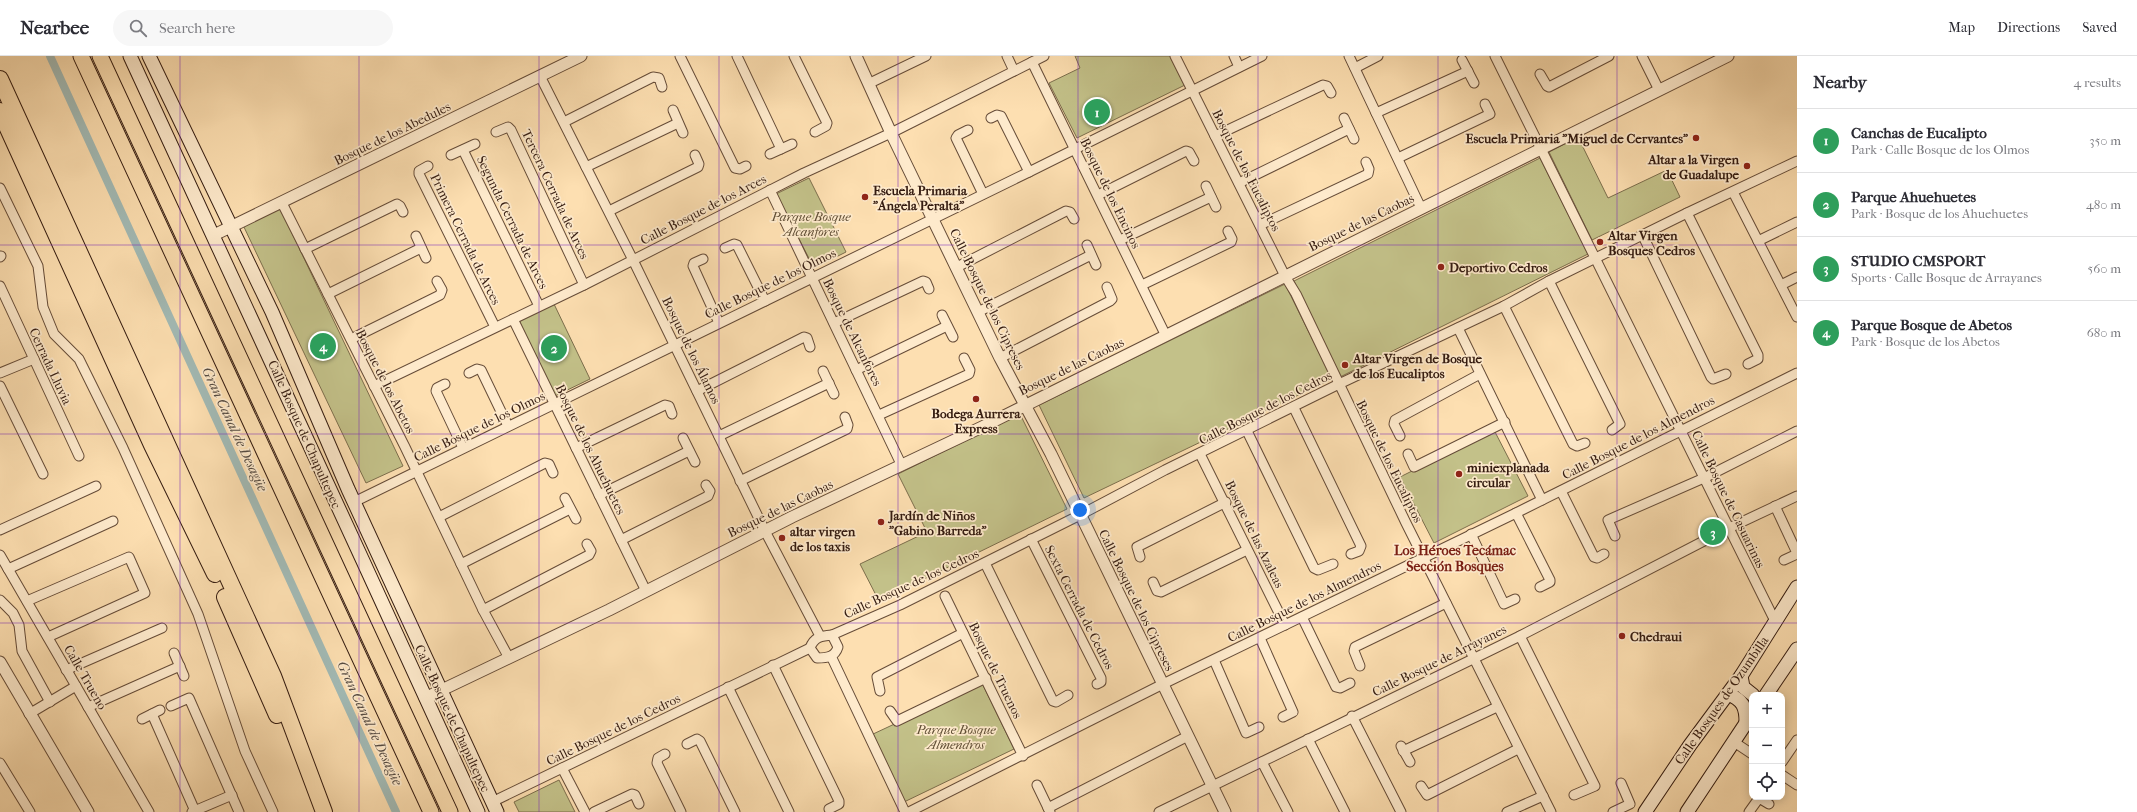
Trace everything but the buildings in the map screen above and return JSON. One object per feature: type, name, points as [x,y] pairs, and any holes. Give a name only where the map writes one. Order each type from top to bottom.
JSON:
[{"type":"highway","points":[[81,56],[431,812]]},
{"type":"highway","points":[[100,56],[450,812]]},
{"type":"highway","points":[[0,79],[273,676],[324,812]]},
{"type":"highway","points":[[0,111],[152,445],[214,571],[278,719],[312,812]]},
{"type":"main road","name":"Calle Bosque de Chapultepec","points":[[130,56],[214,235],[478,812]]},
{"type":"main road","name":"Calle Bosque de Chapultepec","points":[[149,56],[272,312],[354,502],[494,807]]},
{"type":"main road","name":"Calle Bosques de Ozumbilla","points":[[1645,812],[1690,745],[1741,676],[1797,587]]},
{"type":"main road","points":[[1768,692],[1797,649]]},
{"type":"main road","points":[[1741,676],[1743,687],[1749,692]]},
{"type":"main road","points":[[1687,812],[1749,718],[1742,701],[1728,694]]},
{"type":"street","name":"Bosque de los Abedules","points":[[214,235],[581,56]]},
{"type":"street","points":[[680,56],[735,168],[740,169],[746,166]]},
{"type":"street","points":[[737,56],[782,148]]},
{"type":"street","points":[[794,56],[827,123],[826,126],[815,132]]},
{"type":"street","name":"Calle Bosque de los Cipreses","points":[[856,56],[870,83],[891,134],[1000,358],[1025,404],[1225,812]]},
{"type":"street","points":[[870,83],[926,56]]},
{"type":"street","points":[[1007,56],[1014,71]]},
{"type":"street","name":"Calle Bosque de los Arces","points":[[374,386],[584,285],[770,190],[891,134],[1044,56]]},
{"type":"street","name":"Bosque de los Eucaliptos","points":[[1175,56],[1285,276],[1296,294],[1423,558],[1551,812]]},
{"type":"street","points":[[1234,56],[1239,67]]},
{"type":"street","name":"Calle Bosque de los Olmos","points":[[354,502],[1029,172],[1074,148],[1262,56]]},
{"type":"street","points":[[1349,56],[1421,208]]},
{"type":"street","points":[[1355,68],[1378,56]]},
{"type":"street","points":[[1495,56],[1541,148]]},
{"type":"street","points":[[1540,74],[1547,86],[1549,86],[1609,56]]},
{"type":"street","points":[[1642,56],[1659,90]]},
{"type":"street","name":"Bosque de las Caobas","points":[[425,698],[646,591],[901,464],[1166,336],[1728,56]]},
{"type":"street","points":[[1462,60],[1474,82]]},
{"type":"street","name":"Bosque de los Encinos","points":[[1032,62],[1166,336]]},
{"type":"street","points":[[1376,113],[1468,71]]},
{"type":"street","name":"Bosque de los Álamos","points":[[540,76],[609,211],[697,391],[722,434],[765,531],[820,636]]},
{"type":"street","points":[[564,122],[653,77],[659,78],[662,86]]},
{"type":"street","points":[[1215,136],[1323,84],[1327,86],[1331,93]]},
{"type":"street","points":[[1398,158],[1490,114],[1485,104]]},
{"type":"street","points":[[673,110],[683,134]]},
{"type":"street","points":[[992,118],[998,115],[1001,116],[1029,172]]},
{"type":"street","points":[[1344,118],[1354,139]]},
{"type":"street","points":[[586,167],[678,123]]},
{"type":"street","name":"Tercera Cerrada de Arces","points":[[496,132],[508,127],[511,130],[584,285]]},
{"type":"street","points":[[1239,183],[1349,129]]},
{"type":"street","points":[[968,130],[956,136],[956,138],[983,194]]},
{"type":"street","name":"Segunda Cerrada de Arces","points":[[451,155],[476,144]]},
{"type":"street","points":[[770,154],[792,144]]},
{"type":"street","name":"Calle Bosque de Casuarinas","points":[[1541,148],[1775,621]]},
{"type":"street","name":"Segunda Cerrada de Arces","points":[[463,150],[539,306]]},
{"type":"street","points":[[1098,195],[1186,150],[1189,152],[1194,161]]},
{"type":"street","points":[[609,211],[698,167],[699,164],[695,155]]},
{"type":"street","name":"Calle Bosque de los Cedros","points":[[832,635],[900,605],[1294,408],[1339,384],[1504,306],[1549,281],[1797,161]]},
{"type":"street","points":[[1260,225],[1368,174],[1369,170],[1366,162]]},
{"type":"street","name":"Primera Cerrada de Arces","points":[[428,166],[419,171],[419,174],[495,328]]},
{"type":"street","points":[[1206,186],[1216,207]]},
{"type":"street","points":[[0,188],[38,266],[43,307],[54,334],[79,359],[123,448],[198,614],[245,751],[273,812]]},
{"type":"street","name":"Bosque de Alcanfores","points":[[770,190],[879,415],[901,464]]},
{"type":"street","points":[[1733,192],[1797,317]]},
{"type":"street","points":[[1120,240],[1211,197]]},
{"type":"street","name":"Bosque de los Abetos","points":[[282,203],[439,517],[483,610],[509,658]]},
{"type":"street","points":[[305,249],[396,204],[400,206],[403,212]]},
{"type":"street","points":[[957,267],[1066,211],[1070,212],[1074,219]]},
{"type":"street","points":[[1687,213],[1758,355],[1758,359],[1748,364]]},
{"type":"street","points":[[1758,241],[1797,222]]},
{"type":"street","points":[[1142,285],[1231,242],[1232,239],[1228,231]]},
{"type":"street","points":[[416,236],[426,258]]},
{"type":"street","points":[[1643,236],[1711,377],[1713,379],[1726,374]]},
{"type":"street","points":[[725,248],[734,244],[737,245],[765,301]]},
{"type":"street","points":[[1087,245],[1096,265]]},
{"type":"street","points":[[328,294],[421,248]]},
{"type":"street","points":[[978,312],[1091,255]]},
{"type":"street","points":[[703,259],[694,263],[693,266],[719,323]]},
{"type":"street","points":[[1781,286],[1797,277]]},
{"type":"street","points":[[351,339],[440,295],[442,290],[437,281]]},
{"type":"street","points":[[834,323],[923,281],[926,282],[929,289]]},
{"type":"street","points":[[1549,281],[1620,424],[1612,430]]},
{"type":"street","name":"Cerrada Lluvia","points":[[0,286],[79,456]]},
{"type":"street","points":[[1000,358],[1110,301],[1112,299],[1107,287]]},
{"type":"street","points":[[1504,306],[1573,444],[1577,446],[1585,443]]},
{"type":"street","points":[[942,315],[953,337]]},
{"type":"street","name":"Bosque de los Ahuehuetes","points":[[513,318],[646,591]]},
{"type":"street","points":[[856,370],[947,326]]},
{"type":"street","points":[[1458,328],[1542,500]]},
{"type":"street","points":[[697,391],[804,337],[807,338],[810,347]]},
{"type":"street","points":[[879,415],[969,374],[970,370],[964,358]]},
{"type":"street","points":[[0,373],[34,359]]},
{"type":"street","points":[[469,373],[478,369],[481,370],[508,426]]},
{"type":"street","points":[[823,370],[834,394]]},
{"type":"street","name":"Calle Bosque de los Almendros","points":[[909,812],[1023,756],[1163,684],[1542,500],[1797,372]]},
{"type":"street","points":[[1400,436],[1394,424],[1395,420],[1480,374]]},
{"type":"street","points":[[722,434],[829,383]]},
{"type":"street","points":[[445,384],[437,388],[436,391],[463,448]]},
{"type":"street","points":[[0,386],[44,474]]},
{"type":"street","points":[[576,448],[665,405],[669,406],[672,414]]},
{"type":"street","points":[[1294,408],[1361,546],[1359,551],[1351,554]]},
{"type":"street","points":[[743,479],[847,429],[848,425],[845,418]]},
{"type":"street","points":[[1408,454],[1414,467],[1504,422]]},
{"type":"street","points":[[1247,431],[1314,568],[1318,570],[1333,564]]},
{"type":"street","points":[[1615,536],[1608,520],[1704,478],[1797,431]]},
{"type":"street","points":[[683,438],[695,462]]},
{"type":"street","points":[[599,495],[689,451]]},
{"type":"street","name":"Bosque de las Azaleas","points":[[1200,454],[1226,502],[1247,550],[1285,625]]},
{"type":"street","points":[[439,517],[545,463],[549,464],[553,473]]},
{"type":"street","points":[[621,540],[708,496],[710,491],[706,485]]},
{"type":"street","points":[[0,530],[96,486]]},
{"type":"street","points":[[1560,491],[1594,557],[1597,558],[1604,554]]},
{"type":"street","name":"Calle Bosque de Arrayanes","points":[[1159,812],[1212,787],[1352,716],[1520,636],[1729,528],[1797,496]]},
{"type":"street","points":[[565,498],[576,519]]},
{"type":"street","points":[[1140,557],[1137,547],[1226,502]]},
{"type":"street","points":[[1775,506],[1797,553],[1784,560]]},
{"type":"street","points":[[461,564],[570,509]]},
{"type":"street","points":[[1516,512],[1550,580],[1550,582],[1540,587]]},
{"type":"street","points":[[8,569],[113,521]]},
{"type":"street","points":[[1471,534],[1504,604],[1515,599]]},
{"type":"street","name":"Sexta Cerrada de Cedros","points":[[1031,539],[1101,678],[1101,682],[1097,684]]},
{"type":"street","points":[[483,610],[589,555],[590,551],[587,544]]},
{"type":"street","points":[[1153,582],[1157,591],[1161,592],[1247,550]]},
{"type":"street","name":"Calle Trueno","points":[[0,555],[149,812]]},
{"type":"street","points":[[27,601],[130,557],[145,593],[48,637]]},
{"type":"street","points":[[985,563],[1053,701],[1056,702],[1068,695]]},
{"type":"street","name":"Bosque de Truenos","points":[[945,596],[1023,756]]},
{"type":"street","points":[[0,600],[13,613],[19,625],[22,651],[50,702]]},
{"type":"street","points":[[1360,666],[1354,651],[1355,647],[1446,603]]},
{"type":"street","points":[[1302,617],[1336,687],[1340,688],[1350,682]]},
{"type":"street","points":[[66,670],[162,628]]},
{"type":"street","points":[[880,691],[877,677],[963,633]]},
{"type":"street","points":[[832,635],[838,647],[836,652],[831,656],[817,658],[810,648],[813,641],[820,636],[832,635]]},
{"type":"street","points":[[1520,636],[1595,786],[1574,795]]},
{"type":"street","points":[[1260,638],[1294,712],[1283,717]]},
{"type":"street","name":"Calle Bosque de los Cedros","points":[[494,807],[562,768],[810,648]]},
{"type":"street","points":[[174,653],[184,676]]},
{"type":"street","points":[[831,656],[905,812]]},
{"type":"street","points":[[1214,660],[1246,733],[1259,727]]},
{"type":"street","points":[[0,662],[29,714],[88,812]]},
{"type":"street","points":[[773,665],[840,801],[839,804],[829,810]]},
{"type":"street","points":[[88,707],[180,666]]},
{"type":"street","points":[[890,711],[897,721],[986,678]]},
{"type":"street","points":[[29,714],[76,686]]},
{"type":"street","points":[[728,687],[789,812]]},
{"type":"street","points":[[171,706],[189,698],[239,812]]},
{"type":"street","points":[[1410,762],[1402,748],[1497,707]]},
{"type":"street","points":[[142,719],[156,712],[193,811],[232,796]]},
{"type":"street","points":[[1352,716],[1401,812]]},
{"type":"street","points":[[1037,785],[1049,810],[1188,736]]},
{"type":"street","points":[[687,744],[697,739],[700,741],[735,812]]},
{"type":"street","points":[[1308,739],[1345,812]]},
{"type":"street","points":[[1785,758],[1797,740]]},
{"type":"street","points":[[1734,742],[1749,752]]},
{"type":"street","points":[[1421,786],[1427,795],[1518,749]]},
{"type":"street","points":[[665,754],[658,758],[657,763],[681,812]]},
{"type":"street","points":[[1262,762],[1288,812]]},
{"type":"street","points":[[0,763],[30,812]]},
{"type":"street","points":[[562,768],[585,812]]},
{"type":"street","points":[[1785,777],[1797,785]]},
{"type":"street","points":[[1613,812],[1630,804],[1620,783]]},
{"type":"street","points":[[594,812],[632,794],[635,795],[639,804]]},
{"type":"street","points":[[1507,812],[1543,796]]},
{"type":"street","points":[[1749,812],[1759,798],[1769,804]]},
{"type":"green space","points":[[1075,56],[1170,56],[1185,85],[1077,138],[1049,83],[1080,68]]},
{"type":"green space","points":[[1578,137],[1608,198],[1667,170],[1680,197],[1592,240],[1549,152]]},
{"type":"green space","name":"Deportivo Cedros","points":[[1540,158],[1588,254],[1340,377],[1294,281]]},
{"type":"green space","name":"Parque Bosque Alcanfores","points":[[809,178],[846,252],[814,268],[776,194]]},
{"type":"green space","points":[[280,208],[403,466],[366,483],[243,225]]},
{"type":"green space","points":[[1285,284],[1332,379],[1084,498],[1039,405]]},
{"type":"green space","points":[[554,304],[590,379],[555,396],[518,320]]},
{"type":"green space","points":[[1020,414],[1067,509],[879,601],[860,564],[927,532],[898,474]]},
{"type":"green space","points":[[1494,430],[1528,496],[1434,543],[1400,477]]},
{"type":"green space","name":"Parque Bosque Almendros","points":[[982,683],[1014,749],[904,802],[871,735]]},
{"type":"green space","points":[[559,780],[575,812],[519,812],[514,802]]},
{"type":"waterway","name":"Gran Canal de Desagüe","points":[[50,56],[396,812]]},
{"type":"place","name":"Canchas de Eucalipto","points":[[1097,112]]},
{"type":"place","name":"Escuela Primaria \"Miguel de Cervantes\"","points":[[1696,138]]},
{"type":"place","name":"Altar a la Virgen de Guadalupe","points":[[1747,166]]},
{"type":"place","name":"Escuela Primaria \"Ángela Peralta\"","points":[[865,197]]},
{"type":"place","name":"Altar Virgen Bosques Cedros","points":[[1600,242]]},
{"type":"place","name":"Deportivo Cedros","points":[[1441,267]]},
{"type":"place","name":"Parque Bosque de Abetos","points":[[323,346]]},
{"type":"place","name":"Parque Ahuehuetes","points":[[554,348]]},
{"type":"place","name":"Altar Virgen de Bosque de los Eucaliptos","points":[[1345,365]]},
{"type":"place","name":"Bodega Aurrera Express","points":[[976,399]]},
{"type":"place","name":"miniexplanada circular","points":[[1459,474]]},
{"type":"place","name":"Jardín de Niños \"Gabino Barreda\"","points":[[881,522]]},
{"type":"place","name":"STUDIO CMSPORT","points":[[1713,532]]},
{"type":"place","name":"altar virgen de los taxis","points":[[782,538]]},
{"type":"place","name":"Chedraui","points":[[1622,636]]},
{"type":"district","name":"Los Héroes Tecámac Sección Bosques","points":[[1455,558]]}]
